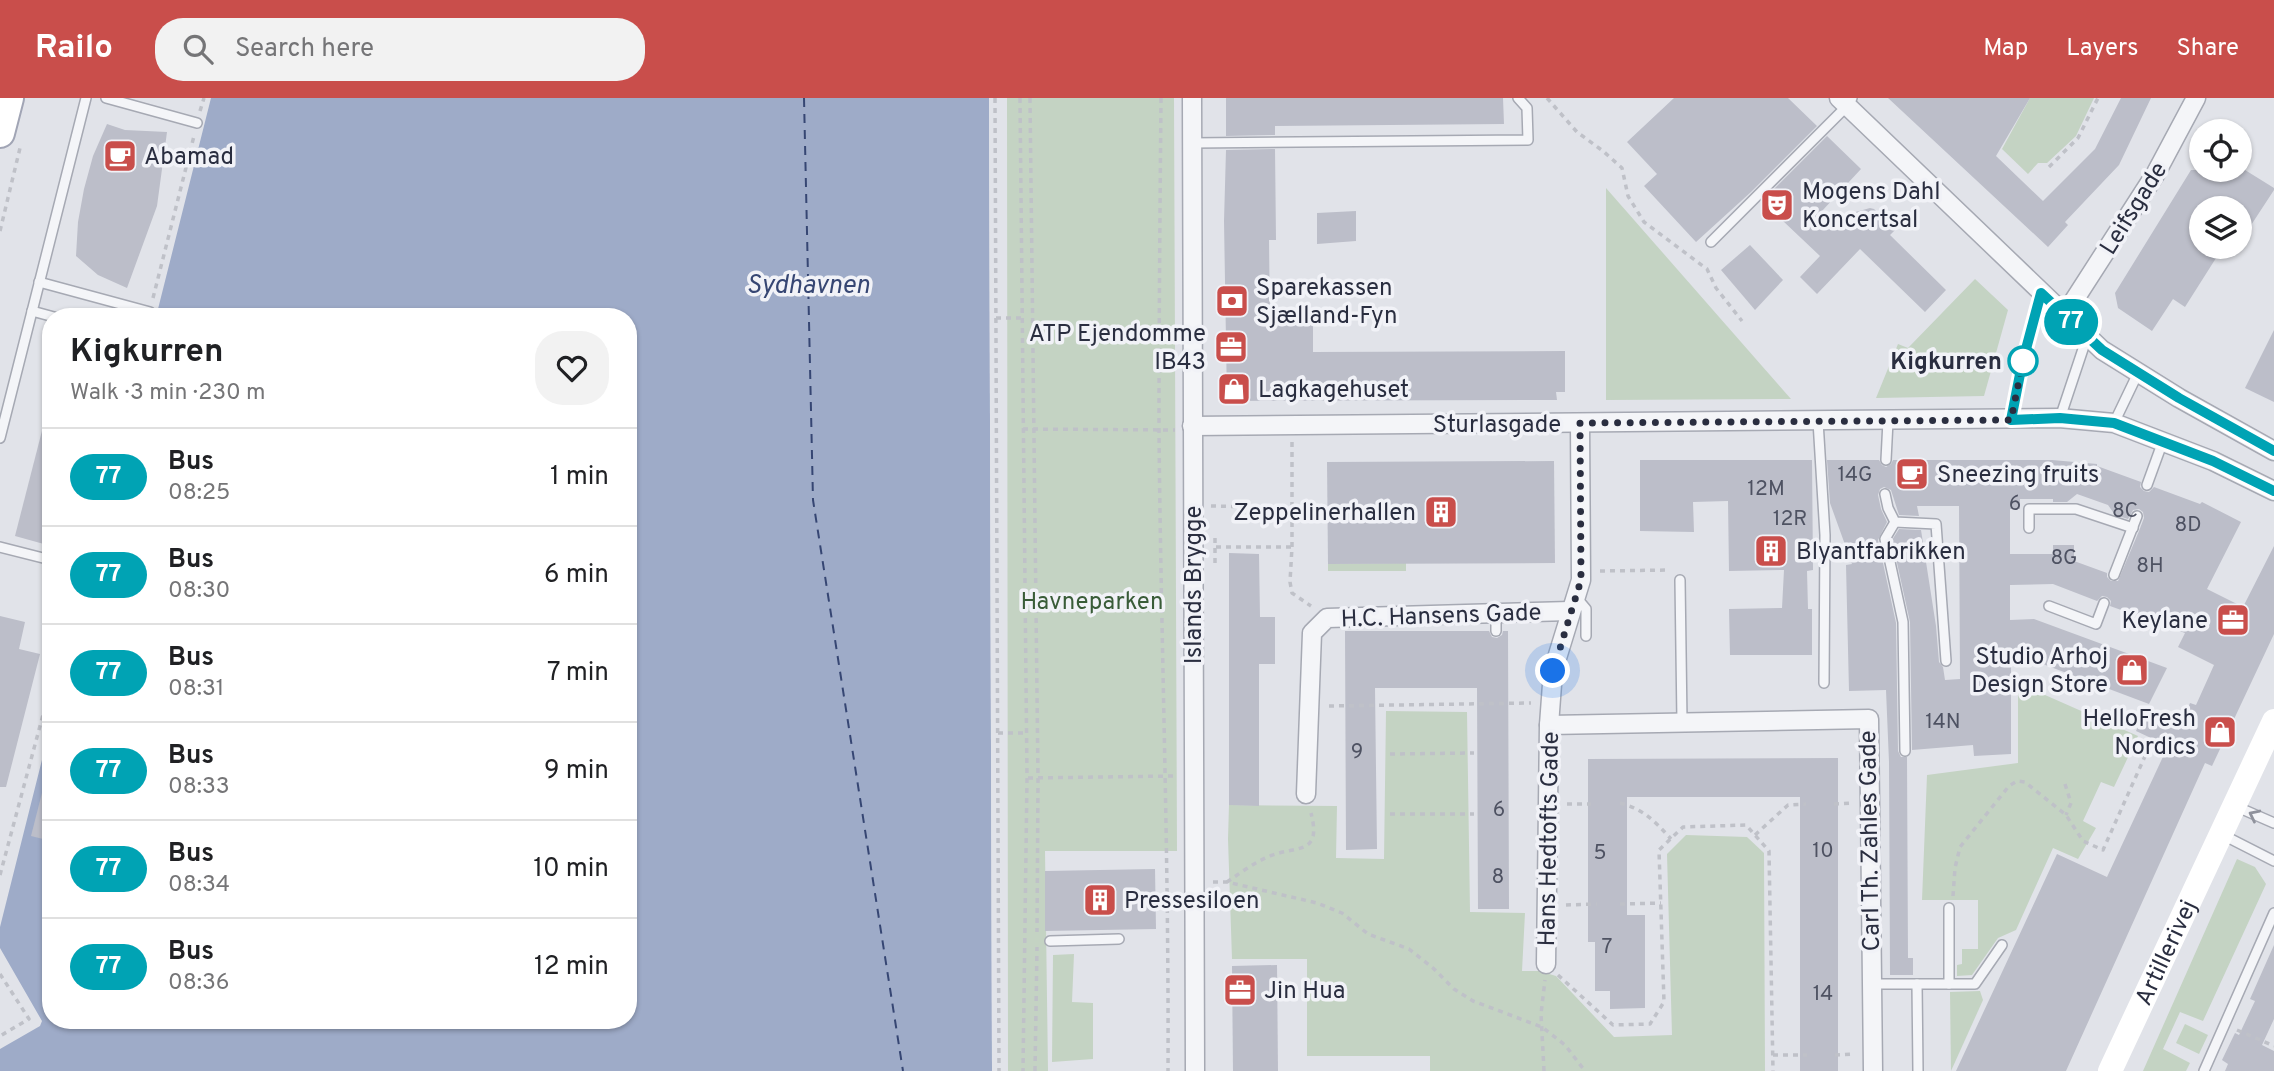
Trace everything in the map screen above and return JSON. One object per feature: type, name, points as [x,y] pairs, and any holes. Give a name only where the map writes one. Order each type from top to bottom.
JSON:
[{"type":"main road","points":[[9,98],[11,137]]},
{"type":"street","name":"Islands Brygge","points":[[1192,98],[1185,427],[1193,544],[1195,1071]]},
{"type":"street","name":"Leifsgade","points":[[2064,316],[2156,173],[2196,98]]},
{"type":"street","points":[[1846,101],[2064,316],[2102,350],[2274,451]]},
{"type":"street","points":[[2011,420],[2060,418],[2114,423],[2213,461],[2274,491]]},
{"type":"street","name":"Sturlasgade","points":[[1185,427],[2011,420]]},
{"type":"street","name":"Hans Hedtofts Gade","points":[[1546,964],[1550,702],[1553,671],[1581,580],[1580,423]]},
{"type":"street","name":"H.C. Hansens Gade","points":[[1306,794],[1312,633],[1326,618],[1496,622],[1573,603]]},
{"type":"street","name":"Carl Th. Zahles Gade","points":[[1549,725],[1869,719],[1873,1071]]},
{"type":"street","name":"Artillerivej","points":[[2110,1071],[2274,721]]},
{"type":"lane","points":[[0,438],[86,98]]},
{"type":"lane","points":[[106,98],[197,123]]},
{"type":"lane","points":[[1192,143],[1528,140],[1527,108],[1517,98]]},
{"type":"lane","points":[[1711,242],[1846,101]]},
{"type":"lane","points":[[39,282],[135,308]]},
{"type":"lane","points":[[2011,420],[2022,364],[2041,293]]},
{"type":"lane","points":[[32,311],[42,314]]},
{"type":"lane","points":[[2060,418],[2087,337]]},
{"type":"lane","points":[[2114,423],[2138,373]]},
{"type":"lane","points":[[1818,421],[1825,535],[1824,683]]},
{"type":"lane","points":[[1886,460],[1888,421]]},
{"type":"lane","points":[[2147,485],[2163,441]]},
{"type":"lane","points":[[1885,494],[1895,522]]},
{"type":"lane","points":[[2029,528],[2029,509],[2076,509],[2133,528]]},
{"type":"lane","points":[[2115,575],[2137,516]]},
{"type":"lane","points":[[1895,522],[1936,524],[1946,661]]},
{"type":"lane","points":[[1895,522],[1885,539],[1903,621],[1905,751]]},
{"type":"lane","points":[[0,547],[42,558]]},
{"type":"lane","points":[[1680,580],[1682,722]]},
{"type":"lane","points":[[1573,603],[1586,609],[1586,636]]},
{"type":"lane","points":[[2049,606],[2096,624],[2104,603]]},
{"type":"lane","points":[[2234,805],[2274,824]]},
{"type":"lane","points":[[2221,835],[2274,861]]},
{"type":"lane","points":[[1949,908],[1949,984]]},
{"type":"lane","points":[[2204,1071],[2274,913]]},
{"type":"lane","points":[[1050,941],[1119,939]]},
{"type":"lane","points":[[1872,984],[1975,984],[2002,945]]},
{"type":"lane","points":[[1917,984],[1918,1071]]},
{"type":"path","points":[[151,308],[204,98]]},
{"type":"path","points":[[995,98],[999,1071]]},
{"type":"path","points":[[1020,98],[1027,778],[1023,1071]]},
{"type":"path","points":[[1030,98],[1038,778],[1035,1071]]},
{"type":"path","points":[[1161,98],[1159,430],[1164,776],[1169,899],[1168,1071]]},
{"type":"path","points":[[1547,98],[1577,132],[1603,150],[1622,168],[1628,196],[1644,222],[1706,269],[1716,288],[1742,321]]},
{"type":"path","points":[[2049,167],[2078,138],[2098,98]]},
{"type":"path","points":[[0,231],[11,137]]},
{"type":"path","points":[[996,318],[1022,318]]},
{"type":"path","points":[[1292,426],[1290,582],[1292,593],[1326,618]]},
{"type":"path","points":[[1023,429],[1175,430],[1185,427]]},
{"type":"path","points":[[1192,506],[1293,508]]},
{"type":"path","points":[[1193,544],[1228,548],[1292,547]]},
{"type":"path","points":[[1581,572],[1667,569],[1680,580]]},
{"type":"path","points":[[1309,706],[1550,702]]},
{"type":"path","points":[[0,875],[42,719]]},
{"type":"path","points":[[998,733],[1026,733]]},
{"type":"path","points":[[1949,908],[1960,847],[2009,786],[2017,781],[2025,782],[2067,815],[2083,841],[2103,850],[2150,745]]},
{"type":"path","points":[[1390,754],[1474,753]]},
{"type":"path","points":[[1027,778],[1164,776],[1194,779]]},
{"type":"path","points":[[2064,784],[2071,803],[2067,815]]},
{"type":"path","points":[[1227,882],[1271,855],[1307,847],[1315,828],[1306,794]]},
{"type":"path","points":[[1620,803],[1636,808],[1671,839]]},
{"type":"path","points":[[1586,804],[1591,804]]},
{"type":"path","points":[[1755,835],[1788,805],[1806,804]]},
{"type":"path","points":[[1390,814],[1474,814]]},
{"type":"path","points":[[1546,964],[1613,1025],[1650,1024],[1664,1002],[1659,850],[1683,827],[1746,825],[1769,851],[1773,1071]]},
{"type":"path","points":[[1194,881],[1227,882],[1317,903],[1342,913],[1368,934],[1409,949],[1454,989],[1473,1001],[1542,1027],[1565,1045],[1585,1071]]},
{"type":"path","points":[[1620,904],[1661,903]]},
{"type":"path","points":[[1587,904],[1597,904]]},
{"type":"path","points":[[1544,1071],[1541,1014],[1546,964]]},
{"type":"path","points":[[0,974],[29,1019],[0,1037]]},
{"type":"path","points":[[2225,1024],[2274,1046]]},
{"type":"path","points":[[1773,1055],[1807,1055]]},
{"type":"green space","name":"Havneparken","points":[[1007,98],[1174,98],[1177,851],[1045,851],[1048,1071],[1008,1071]]},
{"type":"green space","points":[[2030,98],[2094,98],[2076,136],[2047,163],[2038,163],[2028,174],[2002,149]]},
{"type":"green space","points":[[1606,188],[1791,399],[1606,400]]},
{"type":"green space","points":[[1975,279],[2008,310],[1984,396],[1876,398],[1898,344],[1908,348]]},
{"type":"green space","points":[[1406,563],[1406,571],[1328,571],[1328,564]]},
{"type":"green space","points":[[2018,683],[2138,736],[2114,787],[2101,782],[2083,821],[2096,828],[2078,859],[2053,848],[2016,930],[1998,938],[1972,975],[1957,976],[1957,965],[1962,964],[1962,949],[1978,949],[1978,900],[1922,900],[1927,775],[2018,763]]},
{"type":"green space","points":[[1386,711],[1467,712],[1470,912],[1525,913],[1522,971],[1539,971],[1556,976],[1614,1037],[1672,1035],[1667,854],[1686,835],[1747,837],[1764,853],[1765,1071],[1430,1071],[1430,1056],[1307,1056],[1307,959],[1232,959],[1229,805],[1337,806],[1336,858],[1384,859]]},
{"type":"green space","points":[[2237,859],[2255,867],[2266,884],[2203,1021],[2180,1012],[2163,1049],[2190,1063],[2186,1071],[2143,1071]]},
{"type":"green space","points":[[1074,954],[1072,1002],[1093,1003],[1093,1059],[1052,1062],[1053,955]]},
{"type":"green space","points":[[1980,991],[1983,1000],[1951,1071],[1950,992]]},
{"type":"green space","points":[[2185,1024],[2208,1035],[2199,1054],[2176,1043]]},
{"type":"water","name":"Sydhavnen","points":[[211,98],[989,98],[992,1071],[0,1071],[0,1049],[40,1026],[42,1021],[42,1029],[637,1029],[637,308],[158,308]]},
{"type":"water","name":"Sydhavnen","points":[[42,760],[42,1021],[0,948],[0,927]]},
{"type":"pier","points":[[989,98],[992,98],[995,1071],[992,1071]]},
{"type":"building","points":[[1226,98],[1503,98],[1504,124],[1275,126],[1275,135],[1226,136]]},
{"type":"building","points":[[1674,98],[1788,98],[1817,126],[1696,242],[1644,186],[1657,174],[1627,142]]},
{"type":"building","points":[[1888,98],[2030,98],[1996,156],[2043,201],[2095,149],[2121,98],[2151,98],[2119,165],[2065,222],[2068,225],[2048,247]]},
{"type":"building","points":[[107,124],[125,130],[167,132],[157,206],[127,288],[98,275],[76,256],[84,189],[93,156]]},
{"type":"building","points":[[1827,136],[1861,169],[1809,225],[1874,209],[1895,230],[1890,235],[1946,290],[1925,312],[1860,249],[1817,294],[1800,277],[1820,256],[1762,201]]},
{"type":"building","points":[[1275,149],[1276,240],[1269,240],[1270,323],[1313,322],[1313,352],[1565,351],[1565,392],[1556,392],[1557,400],[1227,401],[1224,221],[1226,150]]},
{"type":"building","points":[[2189,173],[2189,182],[2252,182],[2252,174],[2274,188],[2252,224],[2252,196],[2189,196],[2189,259],[2215,259],[2185,307],[2173,299],[2152,331],[2118,308],[2115,293]]},
{"type":"building","points":[[1356,211],[1356,241],[1317,244],[1317,213]]},
{"type":"building","points":[[1750,245],[1783,280],[1755,310],[1721,270]]},
{"type":"building","points":[[2274,330],[2274,402],[2245,388]]},
{"type":"building","points":[[42,431],[42,544],[15,536]]},
{"type":"building","name":"Blyantfabrikken","points":[[1640,460],[1812,460],[1813,570],[1807,571],[1808,609],[1812,609],[1812,655],[1730,655],[1729,609],[1782,608],[1784,570],[1729,571],[1728,501],[1693,502],[1694,532],[1640,531]]},
{"type":"building","points":[[1827,460],[1879,460],[1886,467],[1893,460],[2052,460],[2097,464],[2141,482],[2140,487],[2144,491],[2149,492],[2154,487],[2200,504],[2202,502],[2241,522],[2207,589],[2243,607],[2274,546],[2274,634],[2212,766],[2205,763],[2066,1071],[1956,1071],[2057,854],[2107,877],[2168,746],[2136,731],[2144,714],[2179,730],[2190,703],[2196,705],[2214,665],[2178,647],[2185,633],[2110,606],[2111,601],[2107,597],[2102,596],[2097,601],[2053,584],[2010,585],[2010,620],[2034,619],[2167,668],[2149,704],[2011,652],[2011,754],[1974,756],[1973,745],[1912,750],[1910,622],[1892,540],[1899,529],[1921,530],[1939,662],[1943,667],[1945,680],[1960,679],[1959,506],[1917,506],[1919,516],[1899,515],[1891,490],[1884,487],[1880,489],[1878,495],[1887,522],[1878,540],[1896,623],[1898,751],[1901,757],[1907,757],[1908,958],[1913,958],[1913,975],[1890,975],[1886,690],[1849,691],[1846,565],[1852,564],[1830,503]],"holes":[[[2077,494],[2108,505],[2115,515],[2128,519],[2133,510],[2139,509],[2144,518],[2118,581],[2111,581],[2107,573],[2074,561],[2074,545],[2053,545],[2053,554],[2010,554],[2010,509],[2020,509],[2020,499],[2053,499],[2053,502],[2067,502]]]},
{"type":"building","name":"Zeppelinerhallen","points":[[1554,461],[1555,563],[1328,564],[1327,462]]},
{"type":"building","points":[[1229,553],[1259,554],[1260,617],[1275,617],[1275,664],[1259,664],[1259,806],[1229,805]]},
{"type":"building","points":[[0,616],[25,622],[19,649],[40,654],[6,787],[0,787]]},
{"type":"building","points":[[1345,631],[1489,631],[1492,637],[1497,638],[1503,631],[1508,631],[1509,909],[1478,909],[1477,688],[1375,688],[1377,849],[1346,850]]},
{"type":"building","points":[[1838,758],[1838,1071],[1800,1071],[1800,797],[1627,797],[1627,915],[1645,915],[1645,1008],[1610,1009],[1610,991],[1595,991],[1595,942],[1588,942],[1588,759]]},
{"type":"building","points":[[42,793],[42,839],[31,836]]},
{"type":"building","name":"Pressesiloen","points":[[1155,869],[1156,929],[1045,931],[1045,871]]},
{"type":"building","points":[[2274,945],[2274,1019],[2262,1045],[2274,1051],[2274,1071],[2225,1071],[2228,1064],[2222,1060],[2235,1033],[2239,1035],[2255,1001],[2250,999]]},
{"type":"building","points":[[1277,965],[1278,1071],[1233,1071],[1232,966]]},
{"type":"ferry route","points":[[804,98],[813,500],[903,1071]]},
{"type":"bus line","name":"77","points":[[2274,451],[2179,398],[2102,350],[2041,293],[2022,364],[2011,420],[2060,418],[2114,423],[2213,461],[2274,491]]},
{"type":"place","name":"Abamad","points":[[120,156]]},
{"type":"place","name":"Mogens Dahl Koncertsal","points":[[1777,205]]},
{"type":"place","name":"Sparekassen Sjælland-Fyn","points":[[1232,301]]},
{"type":"place","name":"ATP Ejendomme IB43","points":[[1231,347]]},
{"type":"place","name":"Kigkurren","points":[[2023,361]]},
{"type":"place","name":"Lagkagehuset","points":[[1234,389]]},
{"type":"place","name":"Sneezing fruits","points":[[1912,474]]},
{"type":"place","name":"Zeppelinerhallen","points":[[1441,512]]},
{"type":"place","name":"Blyantfabrikken","points":[[1771,551]]},
{"type":"place","name":"Keylane","points":[[2233,620]]},
{"type":"place","name":"Studio Arhoj Design Store","points":[[2132,670]]},
{"type":"place","name":"HelloFresh Nordics","points":[[2220,732]]},
{"type":"place","name":"Pressesiloen","points":[[1100,900]]},
{"type":"place","name":"Jin Hua","points":[[1240,990]]},
{"type":"route","points":[[1553,671],[1581,580],[1580,423],[2011,420],[2023,361]]}]
